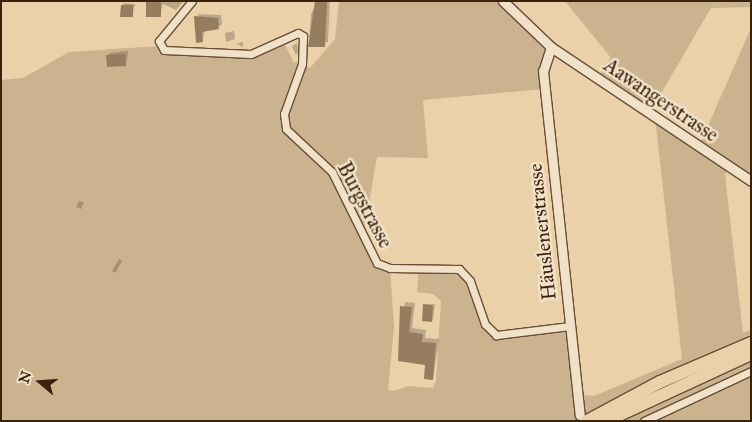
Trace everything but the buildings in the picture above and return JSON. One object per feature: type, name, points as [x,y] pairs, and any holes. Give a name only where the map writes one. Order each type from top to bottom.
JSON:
[{"type":"highway","points":[[583,418],[653,385],[751,344]]},
{"type":"highway","points":[[606,421],[751,354]]},
{"type":"street","name":"Aawangerstrasse","points":[[503,1],[552,47],[751,181]]},
{"type":"street","name":"Burgstrasse","points":[[190,2],[159,41],[164,50],[251,54],[298,33],[303,36],[302,64],[284,114],[286,129],[332,172],[377,262],[390,268],[459,269],[470,281],[485,324],[496,335],[570,326]]},
{"type":"street","name":"Häuslenerstrasse","points":[[552,47],[543,71],[570,326],[583,418]]},
{"type":"street","points":[[644,421],[751,371]]},
{"type":"shaded area","points":[[339,1],[503,1],[551,47],[544,89],[423,100],[428,158],[377,157],[363,238],[372,257],[390,268],[394,327],[388,390],[394,391],[408,386],[433,388],[436,380],[441,301],[433,294],[417,292],[419,267],[465,273],[485,324],[496,335],[570,326],[578,395],[594,396],[682,359],[655,117],[699,146],[751,28],[751,181],[728,167],[725,175],[743,333],[751,330],[751,421],[1,421],[1,80],[23,78],[69,52],[159,46],[251,54],[284,43],[294,63],[304,57],[302,65],[310,68],[335,39]]},
{"type":"shaded area","points":[[565,1],[751,1],[751,7],[711,8],[649,114],[597,78],[611,58]]}]
